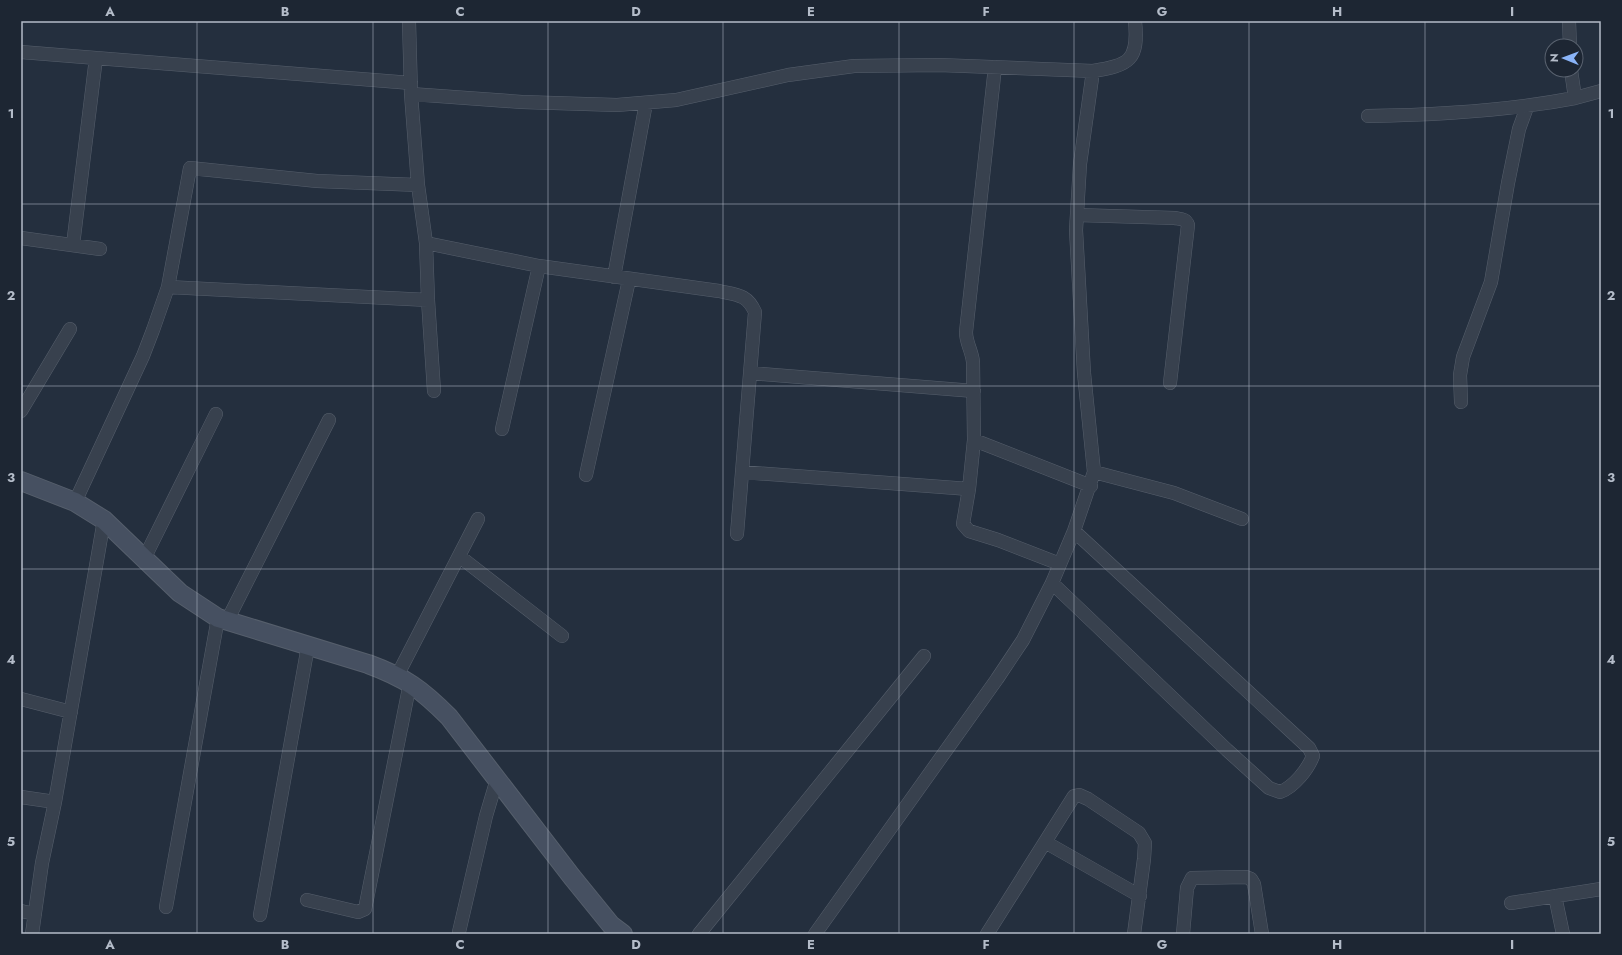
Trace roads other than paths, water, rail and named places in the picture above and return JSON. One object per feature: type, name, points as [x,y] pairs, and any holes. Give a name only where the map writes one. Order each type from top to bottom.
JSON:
[{"type":"street","points":[[409,21],[411,89],[418,185],[426,243],[434,391]]},
{"type":"street","points":[[21,52],[411,89],[537,103],[617,105],[676,100],[788,75],[854,66],[939,65],[1093,70],[1112,67],[1126,62],[1133,55],[1136,42],[1135,21]]},
{"type":"street","points":[[1569,21],[1570,38]]},
{"type":"street","points":[[73,245],[96,58]]},
{"type":"street","points":[[995,67],[966,332],[966,339],[972,355],[974,440],[969,489],[963,524],[969,531],[998,540],[1060,564]]},
{"type":"street","points":[[814,934],[997,679],[1023,640],[1052,583],[1074,531],[1090,486],[1094,472],[1083,366],[1076,230],[1080,164],[1093,70]]},
{"type":"street","points":[[1572,78],[1575,98]]},
{"type":"street","points":[[1368,116],[1468,112],[1527,107],[1575,98],[1601,91]]},
{"type":"street","points":[[614,277],[646,103]]},
{"type":"street","points":[[1461,402],[1460,375],[1464,357],[1491,282],[1519,129],[1527,107]]},
{"type":"street","points":[[75,502],[143,356],[153,330],[168,286],[190,168],[317,181],[418,185]]},
{"type":"street","points":[[1077,215],[1175,218],[1183,219],[1187,222],[1188,225],[1170,383]]},
{"type":"street","points":[[21,238],[100,249]]},
{"type":"street","points":[[426,243],[539,266],[629,280],[719,291],[743,296],[751,303],[755,312],[738,534]]},
{"type":"street","points":[[502,429],[539,266]]},
{"type":"street","points":[[586,475],[629,280]]},
{"type":"street","points":[[168,286],[428,300]]},
{"type":"street","points":[[21,411],[70,329]]},
{"type":"street","points":[[750,373],[974,391]]},
{"type":"street","points":[[144,559],[216,414]]},
{"type":"street","points":[[166,907],[222,620],[329,420]]},
{"type":"street","points":[[974,440],[1090,486]]},
{"type":"street","points":[[742,472],[969,489]]},
{"type":"street","points":[[1094,472],[1174,493],[1242,519]]},
{"type":"street","points":[[21,482],[75,502],[104,520],[180,593],[222,620],[368,664],[404,679],[429,697],[449,717],[498,779],[613,931]]},
{"type":"street","points":[[307,900],[358,912],[365,909],[404,679],[459,556],[478,519]]},
{"type":"street","points":[[32,934],[42,863],[55,802],[104,520]]},
{"type":"street","points":[[1052,583],[1227,750],[1270,788],[1280,792],[1288,789],[1311,762],[1313,756],[1309,748],[1074,531]]},
{"type":"street","points":[[459,556],[562,636]]},
{"type":"street","points":[[260,915],[308,646]]},
{"type":"street","points":[[699,934],[924,656]]},
{"type":"street","points":[[21,699],[71,712]]},
{"type":"street","points":[[459,932],[486,816],[498,779]]},
{"type":"street","points":[[986,934],[1074,796],[1088,799],[1139,833],[1145,843],[1140,896],[1134,934]]},
{"type":"street","points":[[21,797],[55,802]]},
{"type":"street","points":[[1045,842],[1140,896]]},
{"type":"street","points":[[1183,934],[1188,888],[1192,878],[1235,877],[1246,877],[1251,879],[1254,884],[1262,934]]},
{"type":"street","points":[[1511,903],[1601,889]]},
{"type":"street","points":[[1555,896],[1564,934]]},
{"type":"street","points":[[21,911],[35,914]]}]
